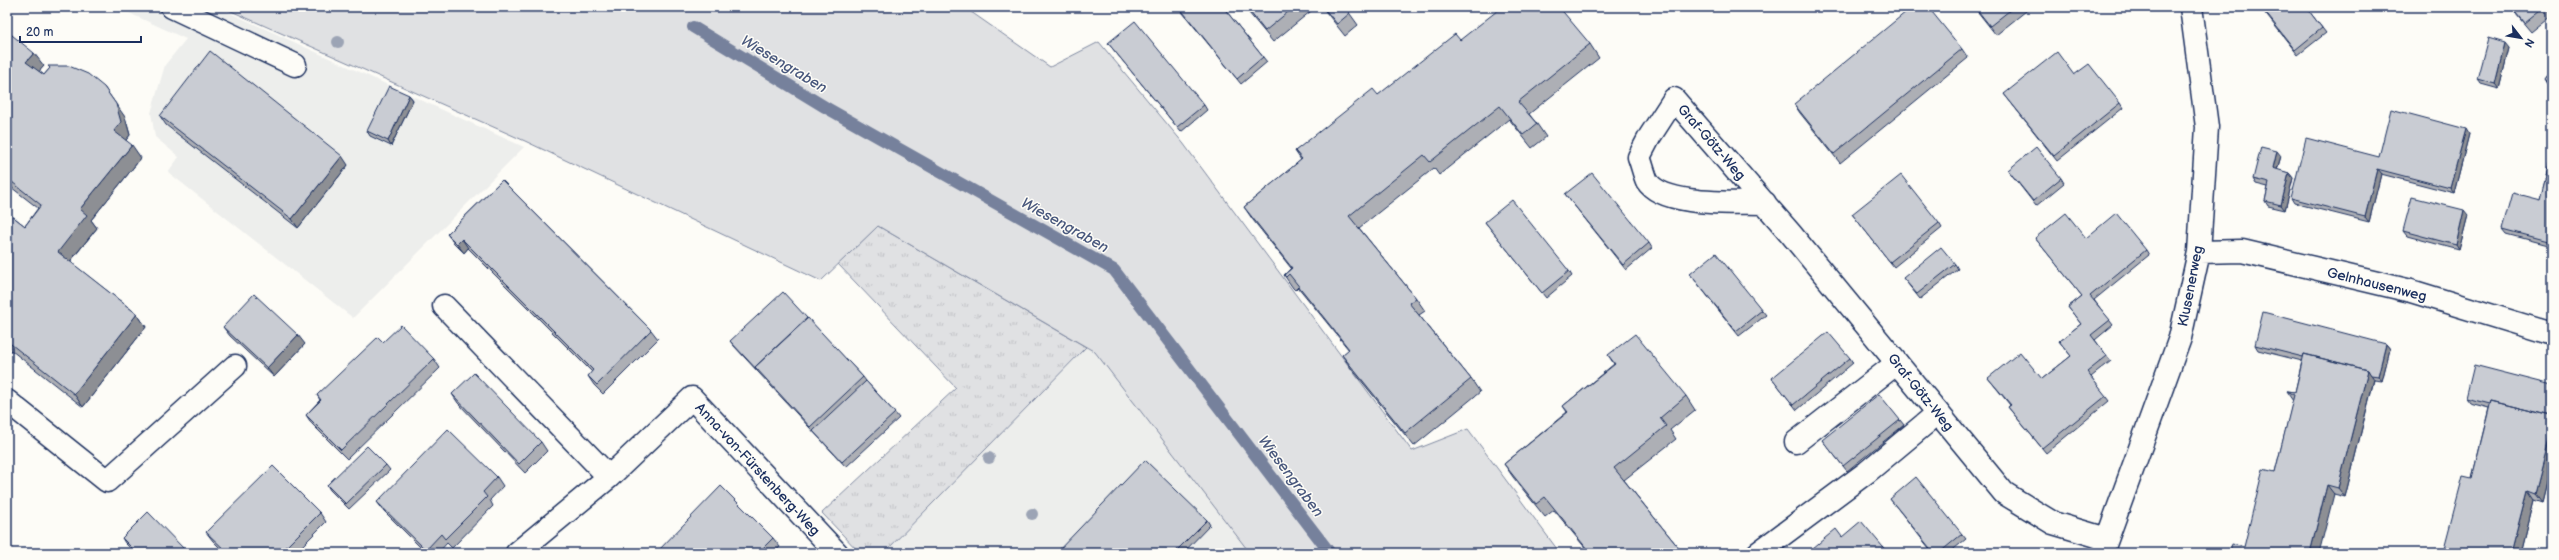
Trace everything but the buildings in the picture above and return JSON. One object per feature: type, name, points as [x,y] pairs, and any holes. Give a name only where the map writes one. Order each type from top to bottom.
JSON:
[{"type":"street","points":[[172,7],[295,65]]},
{"type":"street","name":"Klusenerweg","points":[[2104,546],[2180,338],[2199,252],[2207,127],[2191,7]]},
{"type":"street","name":"Graf-Götz-Weg","points":[[1765,203],[1689,202],[1663,193],[1648,181],[1639,157],[1650,136],[1674,99],[1765,203],[2004,493],[2053,522],[2104,546]]},
{"type":"street","name":"Gelnhausenweg","points":[[2199,252],[2242,251],[2411,291],[2552,334]]},
{"type":"street","points":[[444,306],[609,477]]},
{"type":"street","points":[[1796,442],[1897,363]]},
{"type":"street","points":[[7,401],[107,481],[235,366]]},
{"type":"street","name":"Anna-von-Fürstenberg-Weg","points":[[518,553],[609,477],[692,398],[837,553]]},
{"type":"street","points":[[1758,553],[1867,472],[1938,413]]},
{"type":"shaded area","points":[[116,7],[217,7],[524,147],[353,318],[168,172],[179,157],[155,137],[151,113],[165,65],[186,39]]},
{"type":"shaded area","points":[[1086,347],[1095,352],[1250,553],[884,553]]},
{"type":"green space","points":[[222,7],[964,7],[1050,67],[1099,42],[1183,143],[1412,451],[1468,429],[1560,553],[1250,553],[1095,352],[878,226],[821,281],[525,141]]},
{"type":"green space","points":[[878,226],[1086,347],[884,553],[860,553],[822,513],[956,388],[838,264]]},
{"type":"waterway","name":"Wiesengraben","points":[[693,27],[825,107],[1114,270],[1330,553]]}]
